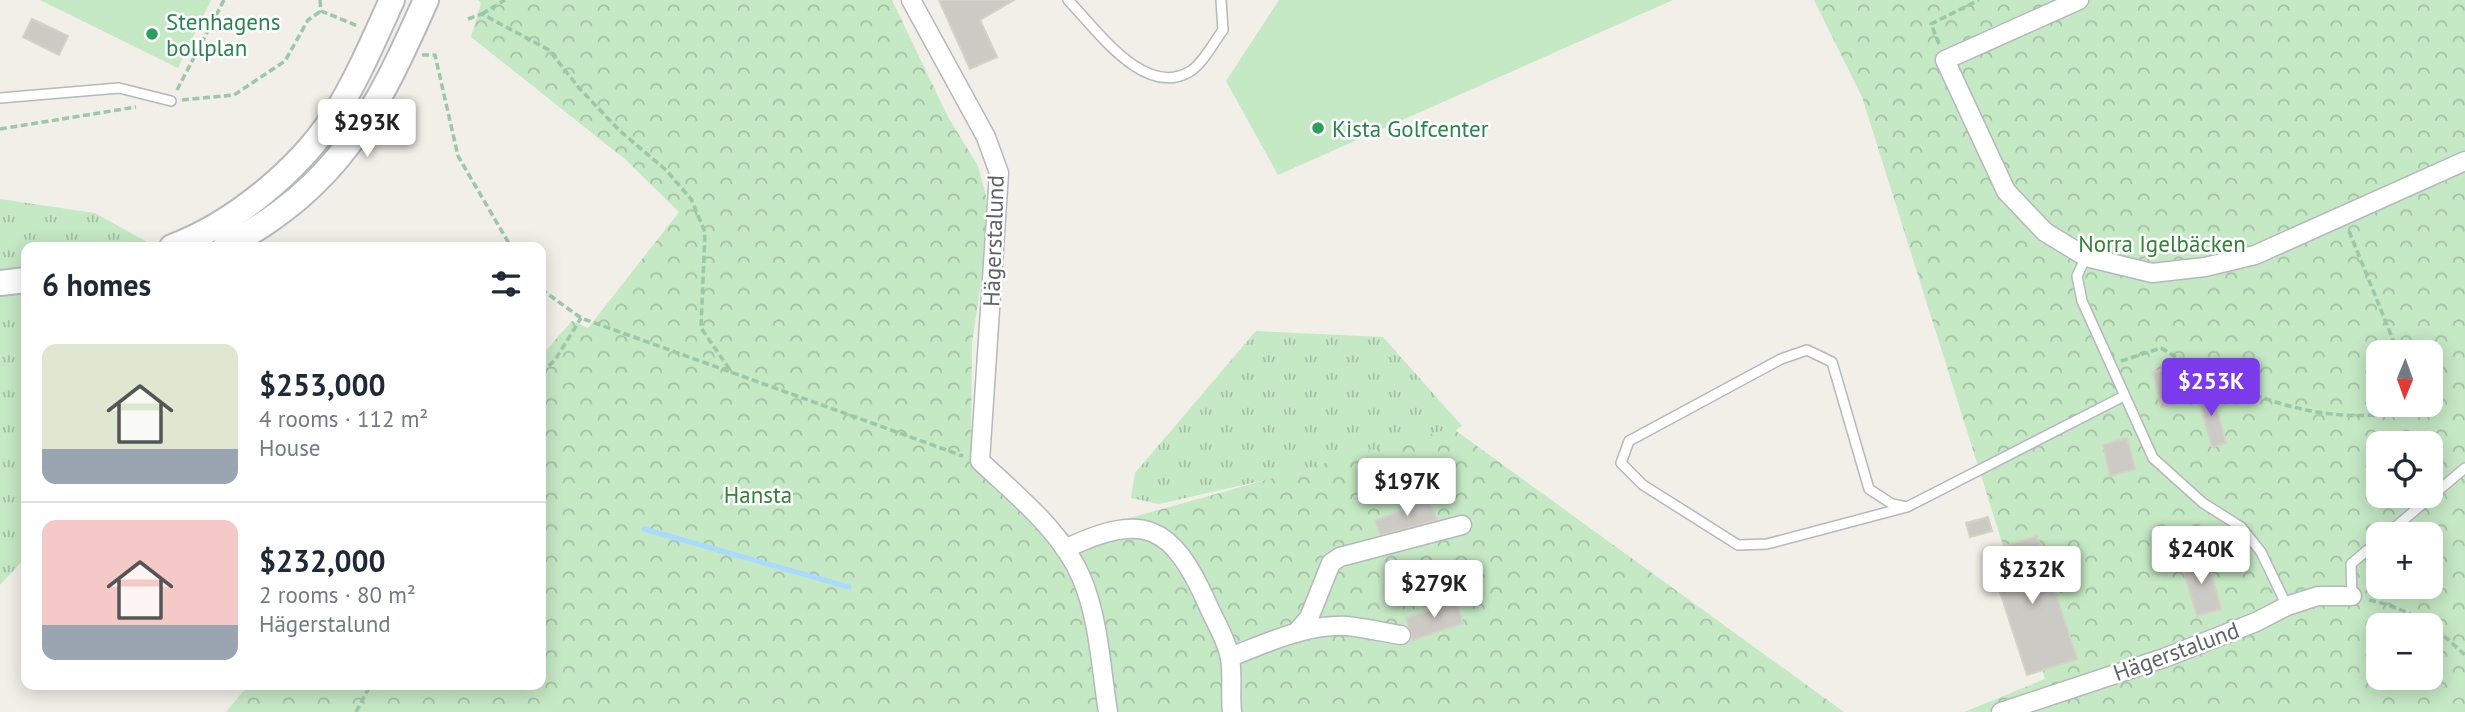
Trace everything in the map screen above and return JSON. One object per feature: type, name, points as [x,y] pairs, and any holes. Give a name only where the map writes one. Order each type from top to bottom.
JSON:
[{"type":"main road","points":[[181,242],[254,199],[308,148],[333,118],[354,81],[392,0]]},
{"type":"main road","points":[[233,242],[285,208],[342,155],[388,84],[426,0]]},
{"type":"main road","points":[[0,283],[21,281]]},
{"type":"main road","points":[[0,300],[21,298]]},
{"type":"street","name":"Hägerstalund","points":[[911,0],[986,136],[999,173],[980,461]]},
{"type":"street","points":[[2079,0],[1945,61],[2006,191],[2045,232],[2087,257],[2152,273],[2205,267],[2255,255],[2465,161]]},
{"type":"street","points":[[980,461],[1049,528],[1082,579],[1092,611],[1108,712]]},
{"type":"street","points":[[1296,633],[1310,618],[1331,564],[1340,557],[1462,525]]},
{"type":"street","points":[[1065,549],[1102,531],[1137,528],[1161,538],[1180,553],[1198,583],[1230,657],[1232,712]]},
{"type":"street","name":"Hägerstalund","points":[[2001,712],[2164,658],[2256,622],[2287,606],[2318,596],[2352,596]]},
{"type":"street","points":[[1230,657],[1296,633],[1346,626],[1401,635]]},
{"type":"lane","points":[[1068,0],[1139,72],[1162,79],[1190,72],[1223,30],[1221,0]]},
{"type":"lane","points":[[0,98],[119,88],[171,101]]},
{"type":"lane","points":[[2087,257],[2077,276],[2082,301],[2153,458],[2203,503],[2241,527],[2261,552],[2287,606]]},
{"type":"lane","points":[[1907,507],[1892,504],[1869,489],[1832,362],[1807,350],[1781,359],[1629,442],[1621,463],[1643,485],[1738,545],[1767,544],[1907,507],[2124,396]]},
{"type":"lane","points":[[2401,522],[2465,468]]},
{"type":"lane","points":[[2352,596],[2351,564],[2366,551]]},
{"type":"path","points":[[171,101],[224,0]]},
{"type":"path","points":[[320,0],[321,10]]},
{"type":"path","points":[[468,19],[505,0]]},
{"type":"path","points":[[1945,61],[1931,24],[1979,0]]},
{"type":"path","points":[[0,129],[171,101],[234,95],[285,61],[308,20],[321,10]]},
{"type":"path","points":[[321,10],[358,26]]},
{"type":"path","points":[[482,14],[549,50],[579,88],[620,131],[666,170],[691,199],[705,232],[701,328],[732,373]]},
{"type":"path","points":[[417,55],[435,55],[458,156],[508,242]]},
{"type":"path","points":[[2343,216],[2393,340]]},
{"type":"path","points":[[546,293],[581,318],[929,446],[980,461]]},
{"type":"path","points":[[546,368],[555,360],[581,318]]},
{"type":"path","points":[[2110,364],[2161,348],[2207,376],[2278,402],[2340,417],[2366,415]]},
{"type":"path","points":[[2352,596],[2393,605],[2436,627],[2465,655]]},
{"type":"path","points":[[356,712],[368,690]]},
{"type":"green space","name":"Stenhagens bollplan","points":[[40,0],[211,0],[178,68]]},
{"type":"green space","name":"Hansta","points":[[478,0],[892,0],[948,117],[978,166],[986,196],[986,249],[972,343],[971,453],[1020,485],[1069,535],[1452,428],[1844,712],[226,712],[244,690],[546,690],[546,350],[572,321],[588,328],[679,212],[626,160],[471,37],[481,3]]},
{"type":"green space","name":"Kista Golfcenter","points":[[1279,0],[1673,0],[1278,175],[1226,81]]},
{"type":"green space","name":"Norra Igelbäcken","points":[[1814,0],[2465,0],[2465,712],[1964,712],[2045,679],[1862,97]]},
{"type":"green space","points":[[0,199],[95,213],[147,242],[21,242],[21,562],[0,585]]},
{"type":"green space","points":[[1256,331],[1383,337],[1462,426],[1439,441],[1159,504],[1131,498],[1135,473]]},
{"type":"building","points":[[939,0],[1014,0],[980,20],[997,57],[970,69]]},
{"type":"building","points":[[32,19],[68,36],[59,55],[23,37]]},
{"type":"building","points":[[2181,366],[2189,400],[2161,407],[2153,372]]},
{"type":"building","points":[[2211,389],[2226,443],[2212,447],[2197,393]]},
{"type":"building","points":[[2127,438],[2135,469],[2110,476],[2103,445]]},
{"type":"building","points":[[1429,500],[1437,520],[1381,535],[1375,521]]},
{"type":"building","points":[[1988,517],[1992,531],[1970,537],[1966,523]]},
{"type":"building","points":[[2037,536],[2077,659],[2027,675],[1987,552]]},
{"type":"building","points":[[2206,555],[2221,609],[2197,616],[2181,563]]},
{"type":"building","points":[[1456,601],[1463,623],[1413,640],[1406,618]]},
{"type":"waterway","points":[[644,529],[849,587]]},
{"type":"place","name":"Stenhagens bollplan","points":[[152,34]]},
{"type":"place","name":"Kista Golfcenter","points":[[1318,128]]}]
